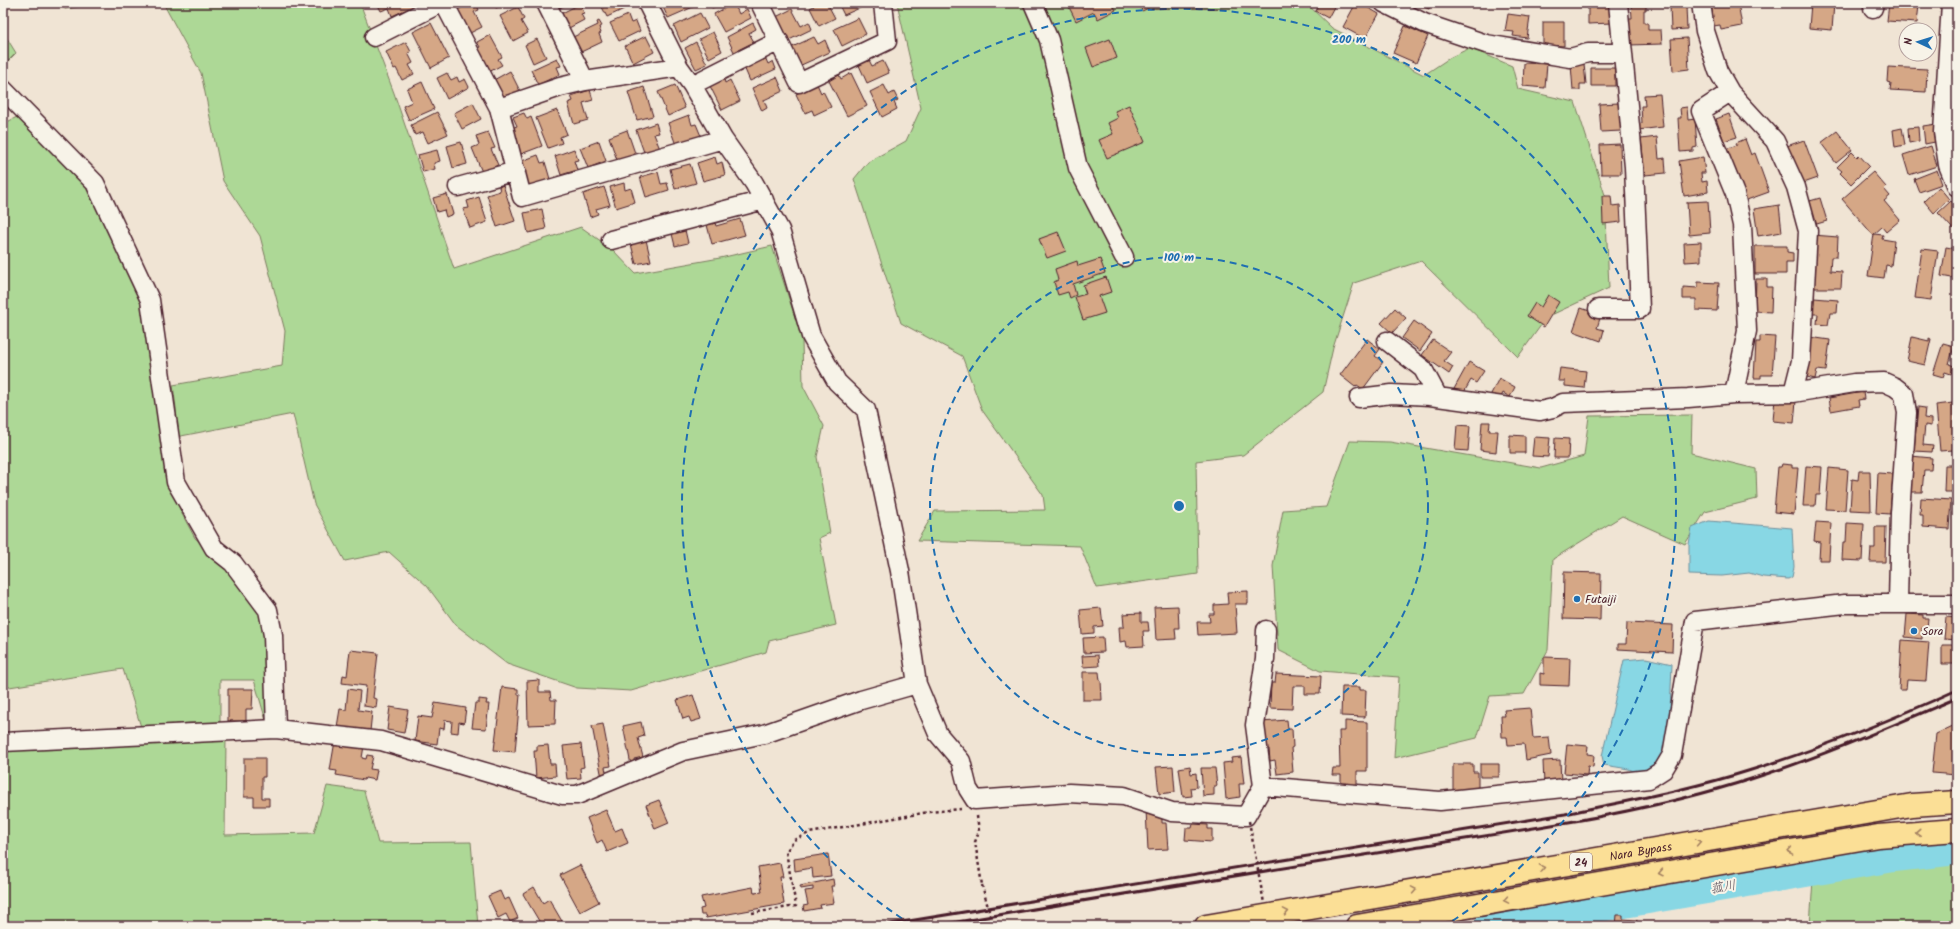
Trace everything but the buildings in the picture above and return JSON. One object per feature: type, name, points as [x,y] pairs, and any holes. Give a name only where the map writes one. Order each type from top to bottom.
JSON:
[{"type":"highway","name":"Nara Bypass","points":[[1206,926],[1912,805],[1957,802]]},
{"type":"highway","name":"Nara Bypass","points":[[1357,926],[1878,836],[1957,830]]},
{"type":"street","points":[[374,37],[443,3],[499,108],[522,197],[723,139]]},
{"type":"street","points":[[546,3],[585,80]]},
{"type":"street","points":[[647,3],[679,67],[692,85],[723,139],[764,200],[780,230],[811,336],[836,382],[866,410],[900,571],[917,684],[938,734],[961,761],[968,789],[975,800],[1069,793],[1124,796],[1172,812],[1246,816],[1263,786],[1255,725],[1265,659],[1266,630]]},
{"type":"street","points":[[766,5],[779,41],[799,83],[887,41],[883,3]]},
{"type":"street","points":[[1033,3],[1049,40],[1078,168],[1124,257]]},
{"type":"street","points":[[1384,3],[1424,23],[1486,44],[1570,58],[1588,53],[1622,53]]},
{"type":"street","points":[[1598,309],[1640,309],[1634,167],[1618,3]]},
{"type":"street","points":[[1701,3],[1705,31],[1718,71],[1730,92],[1775,141],[1796,187],[1808,231],[1801,361],[1793,393]]},
{"type":"street","points":[[1951,3],[1952,42],[1948,165],[1957,187]]},
{"type":"street","points":[[692,85],[779,41]]},
{"type":"street","points":[[499,108],[585,80],[679,67]]},
{"type":"street","points":[[3,89],[95,183],[150,300],[176,482],[214,548],[233,564],[268,610],[273,635],[276,729]]},
{"type":"street","points":[[1730,92],[1701,111],[1735,194],[1742,225],[1746,331],[1734,394]]},
{"type":"street","points":[[458,187],[516,171]]},
{"type":"street","points":[[611,240],[764,200]]},
{"type":"street","points":[[1387,341],[1424,369],[1438,397]]},
{"type":"street","points":[[1359,398],[1392,394],[1438,397],[1540,411],[1553,408],[1563,402],[1688,398],[1734,394],[1793,393],[1854,383],[1884,382],[1895,387],[1904,394],[1907,413],[1900,513],[1898,602]]},
{"type":"street","points":[[1263,786],[1440,801],[1649,779],[1663,770],[1672,755],[1695,621],[1845,604],[1898,602],[1957,604]]},
{"type":"street","points":[[3,742],[276,729],[381,741],[562,795],[577,795],[683,751],[764,734],[861,700],[917,684]]},
{"type":"path","points":[[752,913],[796,906],[786,852],[794,840],[809,833],[929,812],[961,809],[975,800],[979,831],[976,842],[982,885],[992,926]]},
{"type":"path","points":[[1249,821],[1264,903]]},
{"type":"green space","points":[[58,3],[98,3],[65,9]]},
{"type":"green space","points":[[163,3],[360,3],[394,93],[454,269],[581,227],[612,249],[635,273],[720,258],[772,246],[802,339],[803,386],[824,426],[817,457],[830,533],[819,538],[836,625],[769,641],[766,652],[631,691],[577,688],[507,664],[456,625],[427,586],[389,552],[345,561],[314,504],[293,414],[176,437],[176,408],[173,385],[282,366],[285,331],[260,236],[223,181],[201,73]]},
{"type":"green space","points":[[897,3],[1306,3],[1332,28],[1424,75],[1451,57],[1470,48],[1512,66],[1518,89],[1575,102],[1605,195],[1609,288],[1547,317],[1518,357],[1421,261],[1354,283],[1333,348],[1323,392],[1243,455],[1196,461],[1198,574],[1097,588],[1080,546],[917,541],[935,511],[1045,510],[1043,495],[982,410],[962,356],[901,323],[854,179],[868,162],[906,141],[921,108]]},
{"type":"green space","points":[[3,32],[16,53],[3,66]]},
{"type":"green space","points":[[21,115],[64,165],[97,192],[149,307],[171,482],[181,512],[195,538],[230,567],[264,616],[270,661],[267,724],[254,680],[220,680],[220,724],[190,723],[141,727],[123,669],[3,688],[3,124]]},
{"type":"green space","points":[[1692,415],[1691,453],[1756,469],[1757,499],[1705,512],[1685,544],[1622,516],[1553,559],[1548,650],[1524,694],[1490,696],[1477,738],[1394,758],[1399,677],[1320,671],[1278,650],[1273,566],[1283,510],[1326,507],[1350,441],[1390,442],[1541,468],[1584,456],[1589,416]]},
{"type":"green space","points":[[226,737],[225,835],[314,833],[327,786],[364,791],[378,843],[471,842],[478,926],[3,926],[3,747]]},
{"type":"green space","points":[[1957,859],[1957,926],[1810,926],[1813,879]]},
{"type":"water","points":[[1709,521],[1792,528],[1794,567],[1792,577],[1788,579],[1763,577],[1749,573],[1722,576],[1689,575],[1689,544],[1692,528]]},
{"type":"water","points":[[1646,658],[1672,664],[1669,736],[1659,768],[1637,773],[1629,769],[1604,765],[1602,756],[1624,660]]},
{"type":"waterway","name":"菰川","points":[[1489,926],[1894,857],[1957,850]]},
{"type":"railway","points":[[878,926],[1565,814],[1657,795],[1725,778],[1827,744],[1906,713],[1957,690]]},
{"type":"railway","points":[[935,926],[1542,827],[1668,802],[1751,779],[1803,761],[1957,698]]},
{"type":"place","name":"Futaiji","points":[[1577,599]]},
{"type":"place","name":"Sora","points":[[1914,631]]}]
